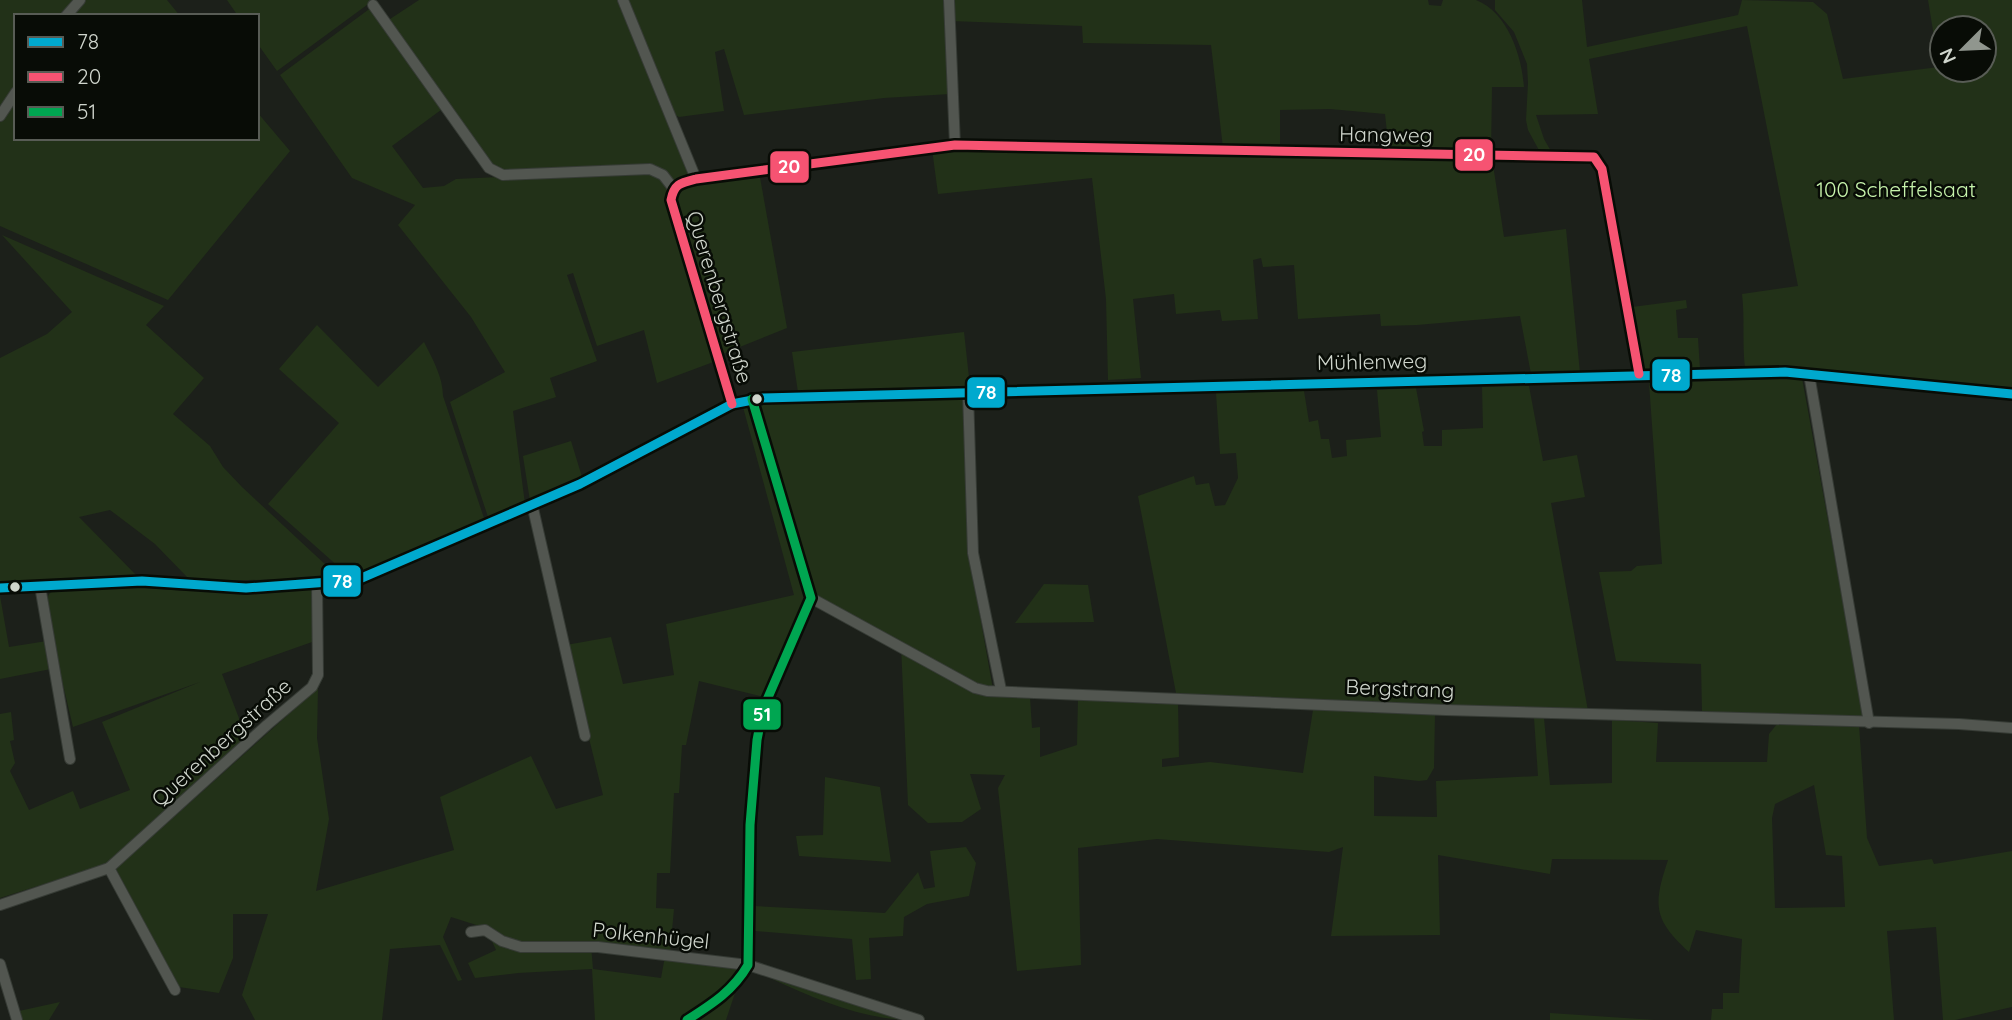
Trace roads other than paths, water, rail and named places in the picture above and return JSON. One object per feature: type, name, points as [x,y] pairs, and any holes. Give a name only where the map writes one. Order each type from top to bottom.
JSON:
[{"type":"street","points":[[68,14],[80,0]]},
{"type":"street","points":[[623,0],[696,179]]},
{"type":"street","points":[[949,0],[955,145]]},
{"type":"street","name":"Querenbergstraße","points":[[373,5],[495,173],[503,175],[650,169],[663,175],[673,188]]},
{"type":"street","points":[[0,116],[14,95]]},
{"type":"street","name":"Hangweg","points":[[759,170],[955,145],[1594,157],[1602,170],[1639,374]]},
{"type":"street","name":"Querenbergstraße","points":[[0,588],[142,581],[247,588],[342,582],[374,573],[585,482],[732,404],[671,200],[673,188],[677,184],[759,170]]},
{"type":"street","name":"Mühlenweg","points":[[732,404],[752,399],[968,392],[1785,372],[2012,394]]},
{"type":"street","points":[[1809,374],[1870,723]]},
{"type":"street","points":[[968,392],[973,553],[1001,690]]},
{"type":"street","points":[[687,1020],[723,997],[739,980],[748,965],[750,825],[757,740],[764,709],[811,598],[752,399]]},
{"type":"street","points":[[532,504],[585,736]]},
{"type":"street","name":"Querenbergstraße","points":[[109,868],[312,687],[318,675],[317,583]]},
{"type":"street","points":[[40,586],[70,760]]},
{"type":"street","name":"Bergstrang","points":[[811,598],[975,688],[1446,710],[1959,724],[2012,728]]},
{"type":"street","points":[[0,905],[109,868],[174,990]]},
{"type":"street","name":"Polkenhügel","points":[[471,932],[485,930],[502,941],[521,947],[598,947],[748,965],[919,1020]]},
{"type":"street","points":[[0,964],[16,1020]]},
{"type":"park label","name":"100 Scheffelsaat","points":[[1896,189]]}]
